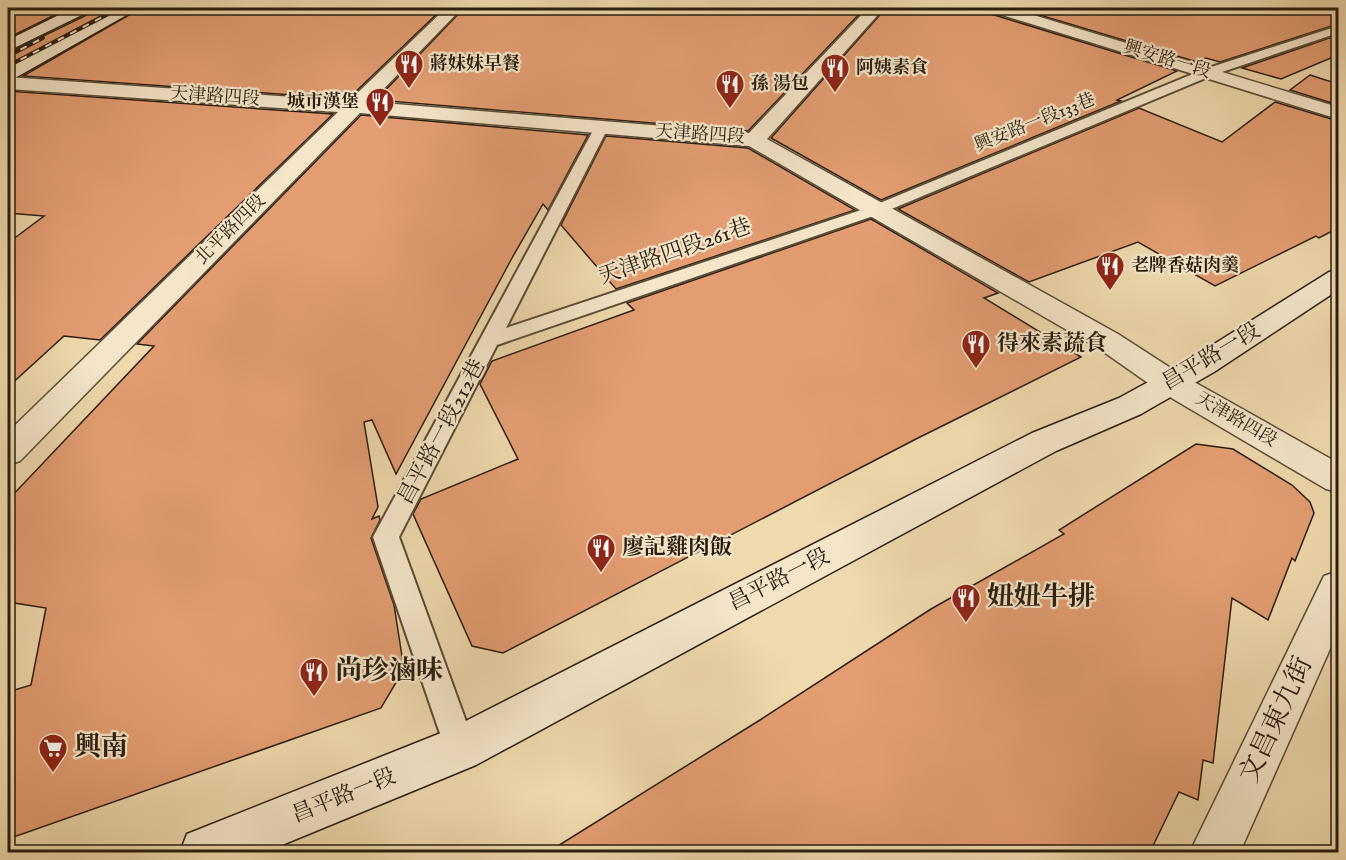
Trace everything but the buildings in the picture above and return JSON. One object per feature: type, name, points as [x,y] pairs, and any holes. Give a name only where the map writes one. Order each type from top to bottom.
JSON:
[{"type":"street","points":[[8,46],[84,8]]},
{"type":"street","points":[[8,74],[131,8]]},
{"type":"street","name":"北平路四段","points":[[8,452],[454,8]]},
{"type":"street","points":[[754,140],[876,8]]},
{"type":"street","name":"興安路一段","points":[[995,8],[1338,113]]},
{"type":"street","name":"天津路四段","points":[[8,83],[354,107],[754,140],[1108,341],[1169,382],[1338,479]]},
{"type":"street","name":"昌平路一段","points":[[205,852],[460,749],[1044,442],[1130,406],[1169,382],[1203,365],[1338,278]]},
{"type":"street","name":"文昌東九街","points":[[1215,852],[1338,588]]},
{"type":"lane","name":"興安路一段133巷","points":[[876,210],[1209,72],[1338,29]]},
{"type":"lane","name":"昌平路一段212巷","points":[[460,749],[386,537],[601,128]]},
{"type":"lane","name":"天津路四段261巷","points":[[490,340],[876,210]]},
{"type":"railway","points":[[8,66],[120,8]]},
{"type":"railway","points":[[8,56],[43,38]]},
{"type":"place","name":"蔣妹妹早餐","points":[[409,90]]},
{"type":"place","name":"阿姨素食","points":[[835,94]]},
{"type":"place","name":"孫 湯包","points":[[730,110]]},
{"type":"place","name":"城市漢堡","points":[[380,128]]},
{"type":"place","name":"老牌香菇肉羹","points":[[1110,292]]},
{"type":"place","name":"得來素蔬食","points":[[976,370]]},
{"type":"place","name":"廖記雞肉飯","points":[[601,574]]},
{"type":"place","name":"妞妞牛排","points":[[966,624]]},
{"type":"place","name":"尚珍滷味","points":[[314,698]]},
{"type":"place","name":"興南","points":[[53,774]]}]
